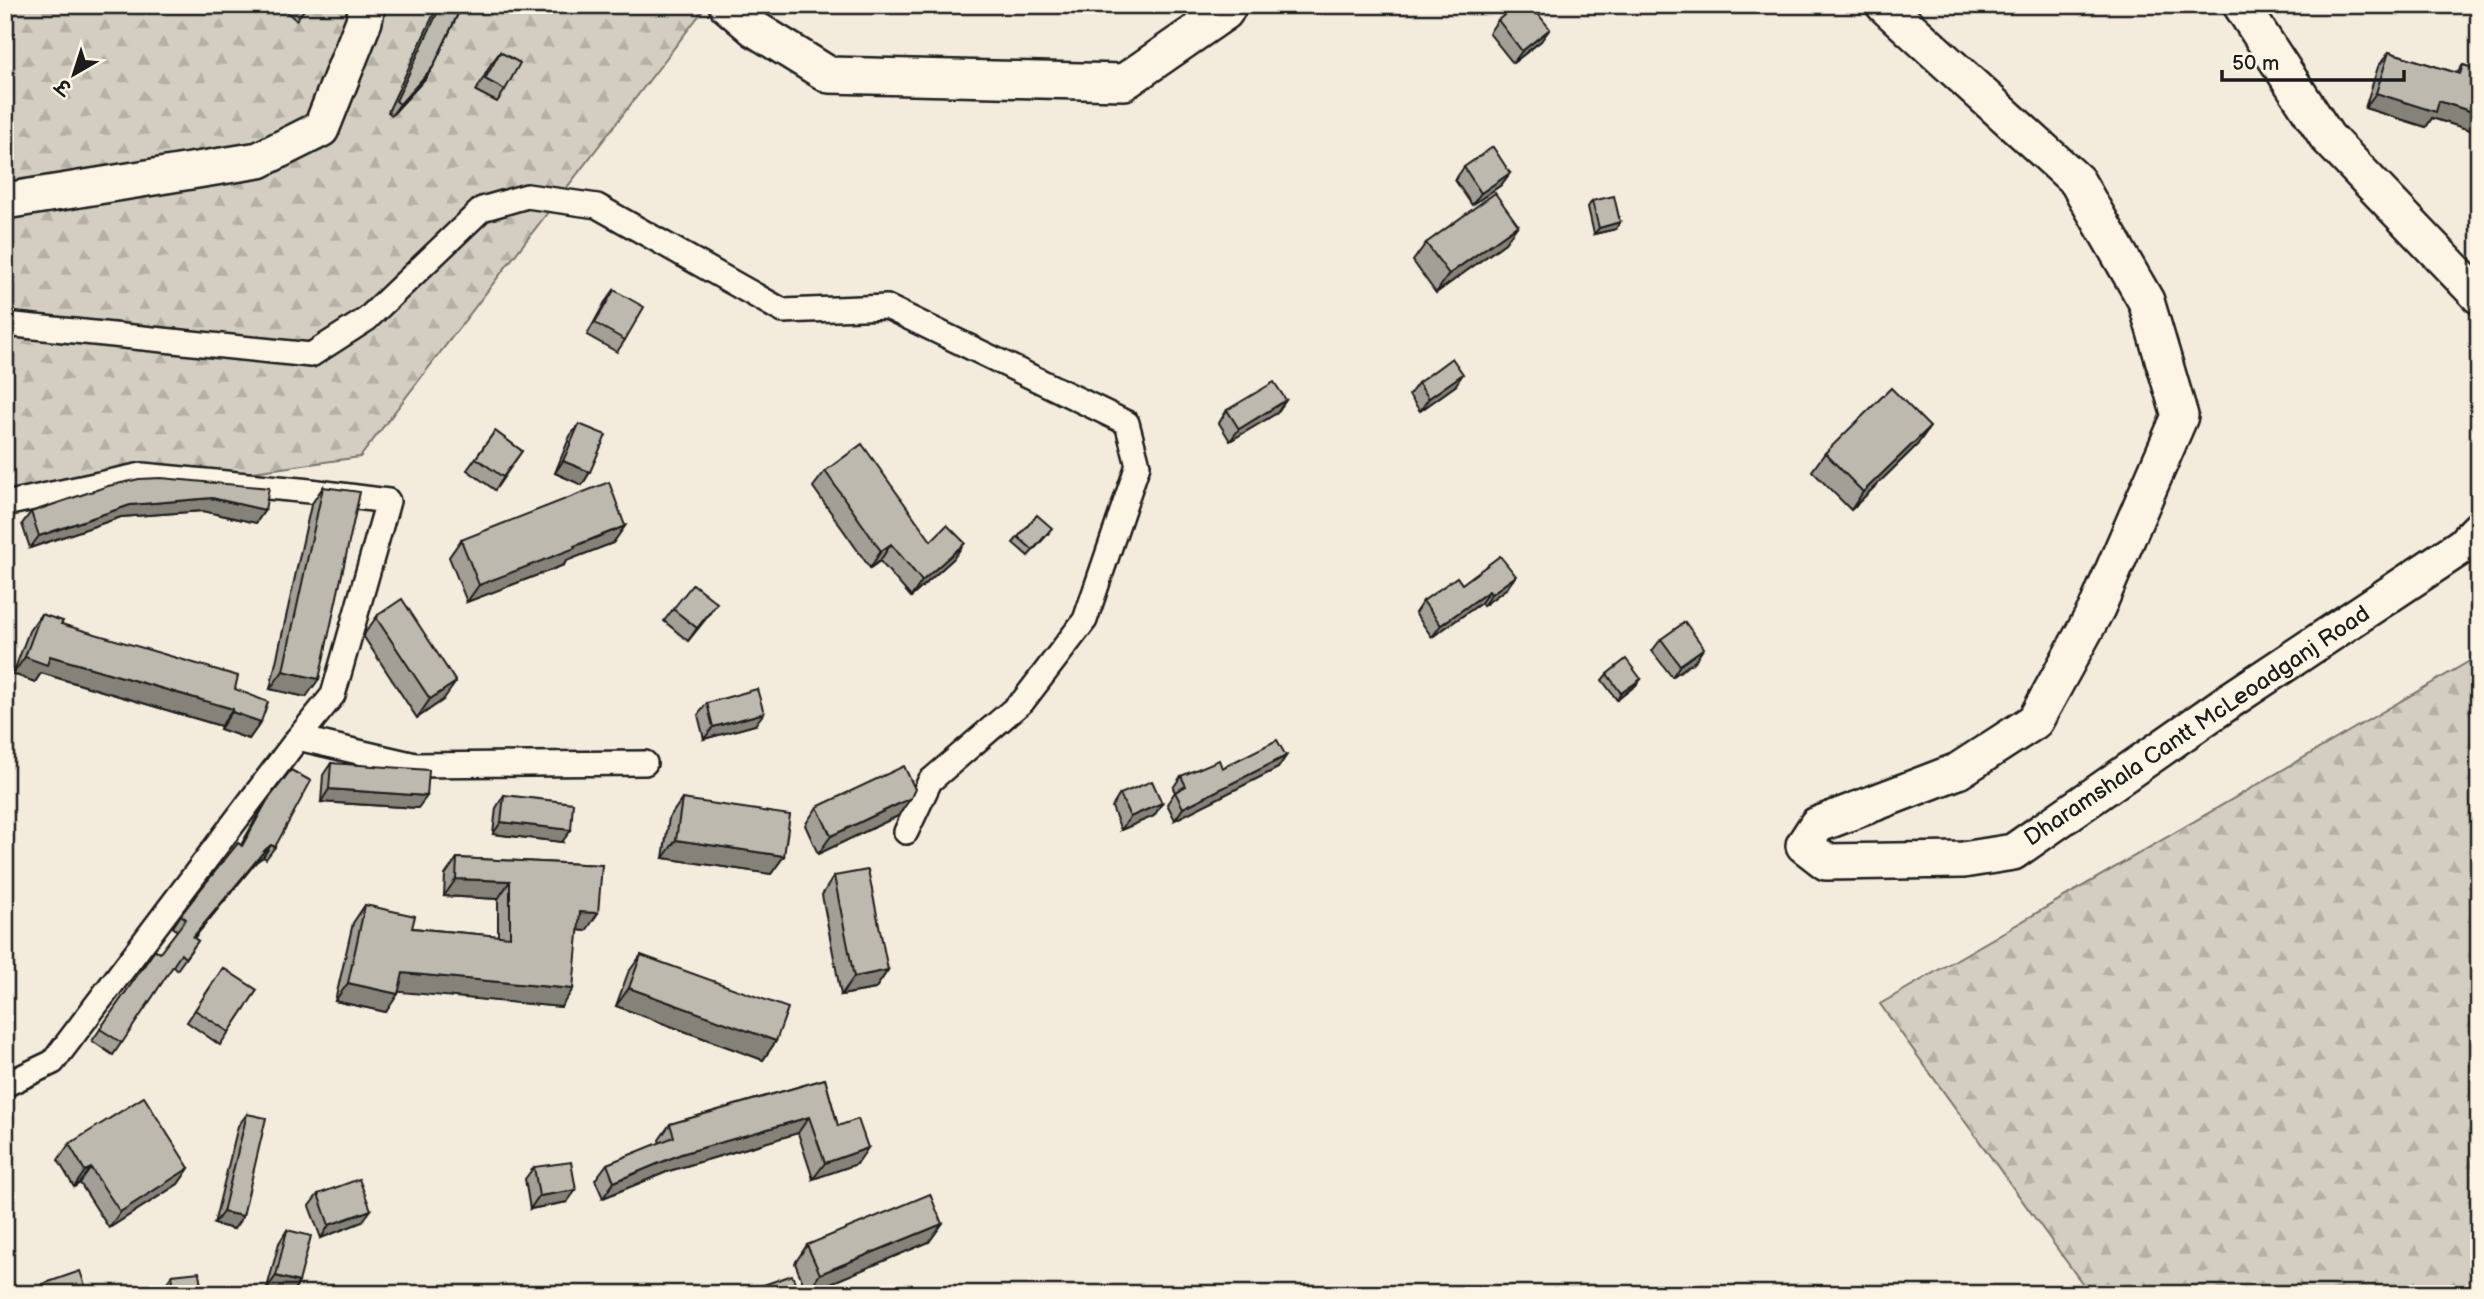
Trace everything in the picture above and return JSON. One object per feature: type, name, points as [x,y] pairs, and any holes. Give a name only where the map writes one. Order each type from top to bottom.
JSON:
[{"type":"main road","points":[[5,201],[259,160],[321,129],[367,5]]},
{"type":"main road","points":[[727,5],[755,29],[829,75],[1124,82],[1225,12],[1229,5]]},
{"type":"main road","name":"Dharamshala Cantt McLeoadganj Road","points":[[1884,5],[2077,181],[2146,300],[2180,416],[2097,608],[2035,721],[1958,771],[1816,825],[1804,845],[1826,862],[1963,860],[2013,852],[2232,699],[2462,546],[2479,529]]},
{"type":"main road","points":[[2241,5],[2327,138],[2479,296]]},
{"type":"street","points":[[5,324],[311,355],[368,319],[482,209],[527,196],[597,206],[783,311],[887,307],[1127,423],[1138,465],[1085,620],[1023,701],[930,781],[905,832]]},
{"type":"street","points":[[5,504],[142,475],[388,501],[333,695],[298,737],[53,1062],[5,1086]]},
{"type":"street","points":[[298,737],[415,765],[645,763]]},
{"type":"green space","points":[[5,5],[707,5],[360,457],[5,507]]},
{"type":"green space","points":[[2475,658],[2479,661],[2479,1294],[2090,1294],[1880,1004]]},
{"type":"building","points":[[441,5],[462,5],[433,67],[400,104],[396,101]]},
{"type":"building","points":[[1517,5],[1531,5],[1550,29],[1522,51],[1498,20]]},
{"type":"building","points":[[500,52],[520,63],[505,90],[485,79]]},
{"type":"building","points":[[2389,52],[2460,74],[2463,65],[2479,70],[2479,114],[2439,101],[2436,112],[2376,93]]},
{"type":"building","points":[[1493,147],[1510,173],[1481,193],[1464,167]]},
{"type":"building","points":[[1495,193],[1518,225],[1449,274],[1426,243]]},
{"type":"building","points":[[1614,196],[1620,222],[1599,228],[1592,201]]},
{"type":"building","points":[[614,290],[644,307],[625,340],[595,323]]},
{"type":"building","points":[[1452,358],[1463,374],[1429,398],[1418,383]]},
{"type":"building","points":[[1274,382],[1286,400],[1239,429],[1227,410]]},
{"type":"building","points":[[1891,388],[1930,427],[1863,492],[1825,453]]},
{"type":"building","points":[[579,424],[606,435],[590,472],[563,461]]},
{"type":"building","points":[[495,431],[522,451],[503,477],[476,458]]},
{"type":"building","points":[[862,444],[931,541],[947,525],[965,543],[922,581],[891,544],[881,551],[825,471]]},
{"type":"building","points":[[161,478],[269,488],[265,510],[212,498],[130,505],[39,536],[31,512],[108,486],[139,479]]},
{"type":"building","points":[[609,482],[625,526],[479,585],[461,540]]},
{"type":"building","points":[[323,487],[360,492],[319,679],[283,671]]},
{"type":"building","points":[[1037,515],[1052,528],[1033,550],[1018,537]]},
{"type":"building","points":[[1500,556],[1516,576],[1491,594],[1489,591],[1441,625],[1423,601],[1457,577],[1462,584]]},
{"type":"building","points":[[693,584],[717,603],[697,628],[673,609]]},
{"type":"building","points":[[402,599],[456,682],[430,699],[377,619],[378,615]]},
{"type":"building","points":[[41,614],[63,621],[61,624],[238,676],[235,689],[268,702],[261,722],[232,712],[233,709],[50,656],[47,665],[25,657]]},
{"type":"building","points":[[1685,622],[1704,648],[1680,665],[1661,639]]},
{"type":"building","points":[[1626,659],[1641,679],[1621,693],[1607,674]]},
{"type":"building","points":[[757,689],[764,713],[713,727],[707,703]]},
{"type":"building","points":[[1277,740],[1286,756],[1183,808],[1175,792],[1186,786],[1181,776],[1219,760],[1222,768]]},
{"type":"building","points":[[331,763],[429,770],[427,796],[329,789]]},
{"type":"building","points":[[904,766],[915,789],[911,798],[831,836],[817,807]]},
{"type":"building","points":[[291,770],[311,781],[275,847],[271,845],[265,850],[193,937],[198,941],[185,958],[181,954],[122,1043],[100,1029],[155,950],[160,953],[186,919],[181,915],[201,889],[238,843],[242,846],[267,801]]},
{"type":"building","points":[[1152,781],[1162,803],[1130,817],[1120,794]]},
{"type":"building","points":[[504,795],[573,803],[571,830],[501,822]]},
{"type":"building","points":[[682,799],[790,815],[784,856],[676,840]]},
{"type":"building","points":[[457,858],[602,865],[598,913],[580,912],[573,989],[403,973],[398,994],[348,983],[365,905],[415,916],[412,928],[510,937],[510,881],[456,879]]},
{"type":"building","points":[[868,870],[888,970],[854,977],[834,876]]},
{"type":"building","points":[[641,955],[788,1008],[776,1041],[629,988]]},
{"type":"building","points":[[223,968],[257,990],[229,1032],[195,1010]]},
{"type":"building","points":[[825,1079],[838,1126],[858,1119],[868,1148],[825,1163],[809,1117],[681,1154],[614,1182],[607,1164],[674,1137],[670,1124]]},
{"type":"building","points":[[144,1097],[189,1168],[120,1212],[91,1168],[85,1171],[69,1144]]},
{"type":"building","points":[[247,1114],[266,1118],[243,1216],[223,1212]]},
{"type":"building","points":[[571,1162],[576,1190],[539,1196],[534,1167]]},
{"type":"building","points":[[359,1179],[371,1210],[329,1225],[318,1194]]},
{"type":"building","points":[[930,1194],[942,1224],[820,1274],[807,1245]]},
{"type":"building","points":[[287,1230],[311,1236],[299,1282],[276,1276]]},
{"type":"building","points":[[80,1271],[88,1294],[46,1294],[43,1284]]},
{"type":"building","points":[[199,1272],[202,1294],[175,1294],[172,1275]]},
{"type":"building","points":[[792,1275],[799,1294],[738,1294]]}]
